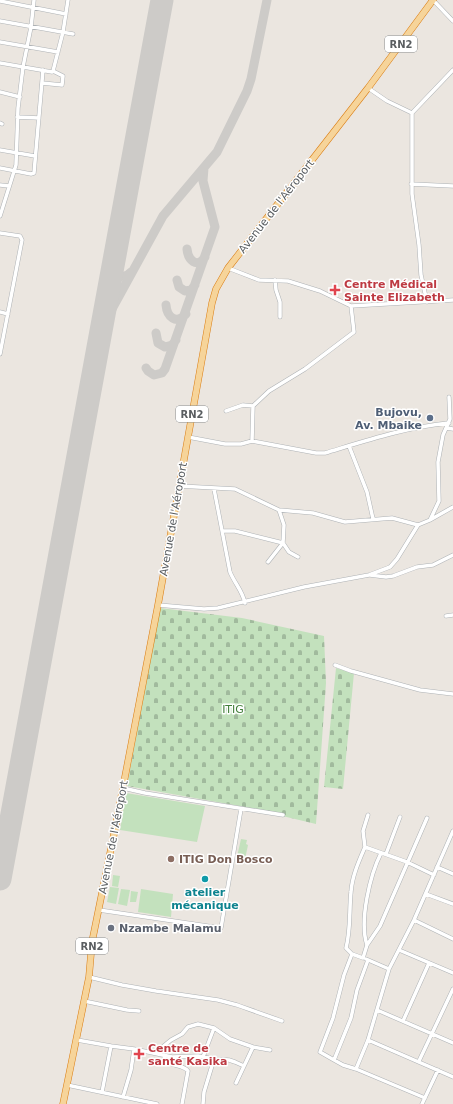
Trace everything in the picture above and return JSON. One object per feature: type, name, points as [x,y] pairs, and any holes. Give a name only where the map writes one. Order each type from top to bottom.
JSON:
[{"type":"highway","name":"Avenue de l'Aéroport","points":[[63,1104],[89,977],[92,942],[158,605],[212,303],[216,289],[228,268],[368,88],[433,0]]},
{"type":"street","points":[[0,215],[15,170],[17,154],[17,117],[23,67],[31,27],[34,0]]},
{"type":"street","points":[[53,71],[63,32],[68,0]]},
{"type":"street","points":[[433,0],[453,21]]},
{"type":"street","points":[[0,1],[66,14]]},
{"type":"street","points":[[0,21],[73,34]]},
{"type":"street","points":[[0,42],[58,52]]},
{"type":"street","points":[[0,63],[53,71],[63,76],[62,85],[42,83]]},
{"type":"street","points":[[0,168],[32,174],[43,70]]},
{"type":"street","points":[[427,302],[421,275],[419,245],[411,184],[412,113],[453,70]]},
{"type":"street","points":[[368,88],[387,101],[412,113]]},
{"type":"street","points":[[0,92],[20,97]]},
{"type":"street","points":[[17,117],[39,118]]},
{"type":"street","points":[[0,150],[35,156]]},
{"type":"street","points":[[411,184],[453,186]]},
{"type":"street","points":[[0,185],[10,186]]},
{"type":"street","points":[[0,198],[5,198]]},
{"type":"street","points":[[0,233],[20,236],[22,238],[0,354]]},
{"type":"street","points":[[228,268],[259,280],[288,281],[320,291],[351,306],[453,300]]},
{"type":"street","points":[[275,280],[275,287],[280,302],[280,317]]},
{"type":"street","points":[[252,441],[253,406],[268,391],[305,369],[354,332],[351,306]]},
{"type":"street","points":[[0,312],[8,314]]},
{"type":"street","points":[[430,520],[440,496],[438,462],[444,435],[451,420],[452,407],[449,398]]},
{"type":"street","points":[[226,411],[243,405],[253,406]]},
{"type":"street","points":[[188,438],[225,444],[241,444],[252,441],[321,453],[451,420]]},
{"type":"street","points":[[447,428],[453,429]]},
{"type":"street","points":[[349,446],[367,492],[373,519]]},
{"type":"street","points":[[179,486],[238,490],[279,510],[313,513],[345,522],[392,518],[418,525]]},
{"type":"street","points":[[214,489],[230,572],[235,583],[242,592],[245,603]]},
{"type":"street","points":[[158,605],[211,609],[245,603],[304,587],[369,575],[390,567],[393,564],[418,525],[453,507]]},
{"type":"street","points":[[268,562],[283,544],[284,525],[279,510]]},
{"type":"street","points":[[222,531],[236,532],[283,544],[289,552],[298,557]]},
{"type":"street","points":[[369,575],[390,577],[417,566],[433,565],[453,556]]},
{"type":"street","points":[[446,616],[453,615]]},
{"type":"street","points":[[335,665],[351,671],[420,690],[453,694]]},
{"type":"street","points":[[123,788],[145,793],[283,815]]},
{"type":"street","points":[[99,910],[222,928],[241,808]]},
{"type":"street","points":[[368,815],[363,831],[365,847],[352,882],[350,931],[346,948],[352,954],[389,969]]},
{"type":"street","points":[[386,854],[400,817]]},
{"type":"street","points":[[363,958],[367,945],[380,926],[427,818]]},
{"type":"street","points":[[356,1069],[368,1040],[389,969],[414,920],[437,867],[451,840],[453,830]]},
{"type":"street","points":[[365,847],[407,862],[434,875]]},
{"type":"street","points":[[367,945],[364,930],[370,882],[374,866],[381,852]]},
{"type":"street","points":[[437,867],[453,874]]},
{"type":"street","points":[[426,894],[453,904]]},
{"type":"street","points":[[414,920],[453,939]]},
{"type":"street","points":[[399,950],[453,973]]},
{"type":"street","points":[[352,954],[344,975],[334,1018],[320,1052],[343,1065],[425,1098]]},
{"type":"street","points":[[334,1060],[351,1018],[368,960]]},
{"type":"street","points":[[403,1021],[429,963]]},
{"type":"street","points":[[89,977],[122,985],[218,1000],[250,1009],[282,1021]]},
{"type":"street","points":[[419,1061],[453,989]]},
{"type":"street","points":[[84,1001],[139,1011]]},
{"type":"street","points":[[377,1010],[453,1043]]},
{"type":"street","points":[[155,1053],[191,1026],[198,1024],[214,1028],[229,1039],[270,1050]]},
{"type":"street","points":[[203,1057],[214,1028]]},
{"type":"street","points":[[77,1040],[164,1055],[203,1057],[235,1062],[244,1066]]},
{"type":"street","points":[[368,1040],[453,1077]]},
{"type":"street","points":[[102,1092],[111,1046]]},
{"type":"street","points":[[236,1084],[253,1046]]},
{"type":"street","points":[[123,1097],[131,1070],[134,1049]]},
{"type":"street","points":[[164,1055],[166,1062],[186,1068],[188,1071],[182,1104]]},
{"type":"street","points":[[203,1104],[204,1092],[214,1059]]},
{"type":"street","points":[[422,1104],[438,1070]]},
{"type":"street","points":[[66,1085],[158,1104]]},
{"type":"street","points":[[128,1104],[130,1098]]},
{"type":"green space","name":"ITIG","points":[[160,608],[242,618],[324,636],[326,683],[316,824],[245,807],[127,786]]},
{"type":"green space","points":[[336,668],[354,673],[343,789],[324,787]]},
{"type":"green space","points":[[126,793],[205,806],[197,842],[120,830]]},
{"type":"green space","points":[[241,839],[247,840],[246,844],[248,845],[245,859],[237,857]]},
{"type":"green space","points":[[113,875],[120,876],[118,887],[112,886]]},
{"type":"green space","points":[[110,887],[119,888],[116,904],[107,902]]},
{"type":"green space","points":[[121,889],[130,890],[127,906],[118,904]]},
{"type":"green space","points":[[141,889],[173,894],[171,917],[138,912]]},
{"type":"green space","points":[[131,891],[138,892],[136,902],[130,902]]},
{"type":"taxiway","points":[[101,329],[163,216],[217,152],[247,91],[251,79],[267,0]]},
{"type":"taxiway","points":[[146,368],[154,375],[162,373],[165,369],[215,227],[203,181],[204,168]]},
{"type":"taxiway","points":[[187,249],[189,257],[193,262],[196,263],[202,261],[205,257]]},
{"type":"taxiway","points":[[113,266],[120,276],[126,276],[131,272]]},
{"type":"taxiway","points":[[177,280],[179,287],[185,291],[191,290],[195,285]]},
{"type":"taxiway","points":[[166,305],[168,313],[173,318],[179,319],[186,314]]},
{"type":"taxiway","points":[[156,333],[158,343],[165,347],[172,345],[176,340]]},
{"type":"runway","points":[[0,879],[162,0]]},
{"type":"place","name":"Centre Médical Sainte Elizabeth","points":[[335,290]]},
{"type":"place","name":"Bujovu, Av. Mbaike","points":[[430,418]]},
{"type":"place","name":"ITIG Don Bosco","points":[[171,859]]},
{"type":"place","name":"atelier mécanique","points":[[205,879]]},
{"type":"place","name":"Nzambe Malamu","points":[[111,928]]},
{"type":"place","name":"Centre de santé Kasika","points":[[139,1054]]}]
